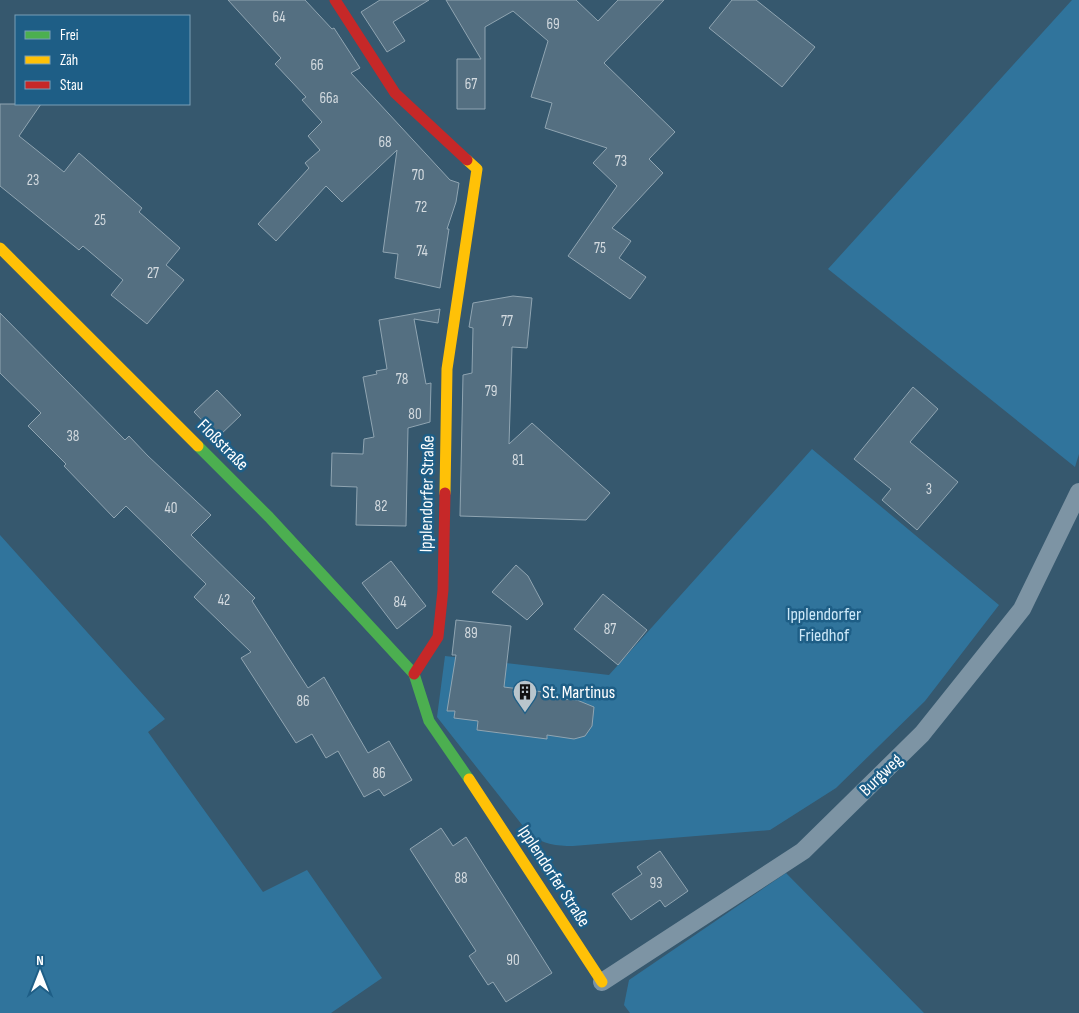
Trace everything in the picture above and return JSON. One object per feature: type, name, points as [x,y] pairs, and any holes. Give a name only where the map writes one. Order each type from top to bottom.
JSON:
[{"type":"street","name":"Ipplendorfer Straße","points":[[335,0],[395,93],[477,169],[447,369],[444,590],[438,636],[414,674],[429,721],[454,756],[602,982]]},
{"type":"street","name":"Floßstraße","points":[[0,248],[269,516],[414,674]]},
{"type":"lane","name":"Burgweg","points":[[602,982],[803,851],[922,734],[1022,610],[1079,492]]},
{"type":"green space","points":[[1072,0],[1079,0],[1079,454],[1075,467],[828,269]]},
{"type":"green space","name":"Ipplendorfer Friedhof","points":[[812,449],[999,605],[925,701],[836,788],[770,830],[573,846],[550,844],[530,835],[437,717],[445,656],[609,675]]},
{"type":"green space","points":[[0,535],[165,719],[148,732],[263,892],[307,870],[382,978],[331,1013],[0,1013]]},
{"type":"green space","points":[[786,873],[924,1013],[630,1013],[624,1005],[629,980]]},
{"type":"building","points":[[228,0],[305,0],[332,29],[334,28],[360,68],[351,73],[450,180],[459,183],[456,202],[447,229],[449,229],[440,288],[395,278],[398,254],[383,252],[397,150],[342,202],[326,186],[276,241],[258,224],[309,168],[305,163],[320,150],[308,136],[322,122],[302,100],[306,97],[275,64],[281,58]]},
{"type":"building","points":[[380,0],[429,0],[393,22],[405,41],[387,52],[361,12]]},
{"type":"building","points":[[446,0],[576,0],[598,21],[618,0],[664,0],[604,63],[675,132],[649,159],[663,173],[612,228],[631,241],[619,258],[646,277],[630,299],[568,256],[617,186],[593,163],[607,148],[545,128],[552,103],[531,97],[548,41],[513,11],[485,27],[485,109],[457,109],[457,59],[481,59]]},
{"type":"building","points":[[732,0],[756,0],[815,47],[782,87],[709,28]]},
{"type":"building","points":[[0,104],[40,105],[19,136],[64,172],[79,153],[142,208],[139,212],[180,248],[166,265],[184,280],[147,324],[111,295],[123,280],[83,246],[79,250],[0,186]]},
{"type":"building","points":[[513,296],[532,298],[527,348],[512,347],[509,444],[532,423],[610,493],[586,520],[460,516],[463,375],[472,373],[473,328],[469,327],[473,303]]},
{"type":"building","points":[[440,309],[438,323],[414,319],[426,384],[431,383],[430,422],[408,428],[406,526],[356,525],[357,487],[331,486],[332,453],[363,454],[364,439],[374,437],[363,377],[377,374],[376,371],[387,369],[379,320]]},
{"type":"building","points":[[0,313],[125,440],[129,436],[211,515],[191,535],[255,598],[252,601],[308,688],[324,677],[368,753],[389,741],[412,780],[384,796],[379,789],[364,797],[338,751],[326,758],[312,734],[296,743],[241,658],[251,652],[194,597],[206,584],[126,506],[114,518],[64,466],[66,464],[28,426],[41,413],[0,373]]},
{"type":"building","points":[[913,387],[938,409],[910,442],[958,482],[917,530],[882,500],[891,489],[854,459]]},
{"type":"building","points":[[217,390],[241,415],[218,437],[194,412]]},
{"type":"building","points":[[391,561],[426,606],[397,629],[362,583]]},
{"type":"building","points":[[516,565],[528,576],[543,604],[527,620],[492,592]]},
{"type":"building","points":[[603,594],[647,630],[618,665],[574,629]]},
{"type":"building","name":"St. Martinus","points":[[456,620],[511,626],[504,687],[552,693],[552,698],[577,700],[594,707],[592,726],[585,736],[574,739],[547,735],[547,739],[477,730],[478,721],[454,718],[455,711],[447,711],[456,655],[452,655]]},
{"type":"building","points":[[441,828],[453,846],[466,837],[552,973],[506,1002],[493,982],[488,985],[469,956],[476,951],[410,849]]},
{"type":"building","points":[[660,851],[688,891],[665,907],[660,900],[631,920],[612,894],[642,874],[637,867]]},
{"type":"traffic: fast","points":[[198,446],[269,517],[414,674],[429,721],[469,779]]},
{"type":"traffic: slow","points":[[445,493],[447,369],[477,169],[467,160]]},
{"type":"traffic: slow","points":[[0,248],[198,446]]},
{"type":"traffic: slow","points":[[469,779],[602,982]]},
{"type":"traffic: jam","points":[[335,0],[395,93],[467,160]]},
{"type":"traffic: jam","points":[[414,674],[438,637],[443,590],[445,493]]},
{"type":"place","name":"St. Martinus","points":[[525,713]]}]
